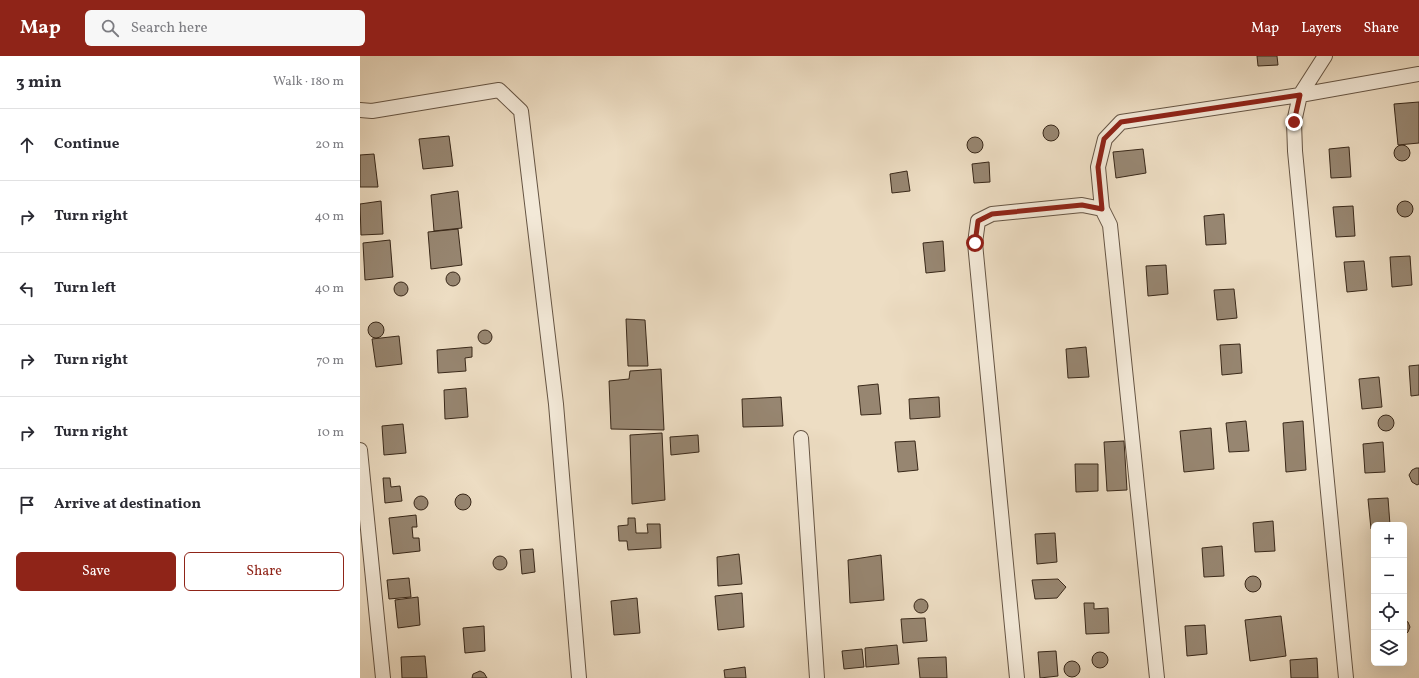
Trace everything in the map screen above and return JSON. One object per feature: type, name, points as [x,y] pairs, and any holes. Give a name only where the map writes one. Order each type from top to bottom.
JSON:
[{"type":"street","points":[[1325,56],[1300,95],[1294,122],[1295,150],[1346,678]]},
{"type":"street","points":[[1157,678],[1110,225],[1102,209],[1098,167],[1104,139],[1121,122],[1300,95],[1419,74]]},
{"type":"street","points":[[360,110],[372,111],[499,90],[521,111],[556,404],[580,678]]},
{"type":"street","points":[[1017,678],[975,243],[978,221],[992,214],[1082,205],[1102,209]]},
{"type":"street","points":[[801,438],[817,678]]},
{"type":"street","points":[[360,450],[383,678]]},
{"type":"building","points":[[1257,56],[1277,56],[1278,65],[1258,66]]},
{"type":"building","points":[[1419,102],[1419,143],[1398,145],[1394,104]]},
{"type":"building","points":[[1051,125],[1057,127],[1059,133],[1057,139],[1051,141],[1045,139],[1043,133],[1045,127]]},
{"type":"building","points":[[449,136],[453,166],[423,169],[419,139]]},
{"type":"building","points":[[972,137],[978,137],[983,142],[981,151],[978,153],[972,153],[967,148],[967,142]]},
{"type":"building","points":[[1399,145],[1405,145],[1410,150],[1408,159],[1405,161],[1399,161],[1394,156],[1394,150]]},
{"type":"building","points":[[1349,147],[1351,177],[1331,178],[1329,149]]},
{"type":"building","points":[[1143,149],[1146,173],[1116,178],[1113,152]]},
{"type":"building","points":[[374,154],[378,187],[360,187],[360,155]]},
{"type":"building","points":[[989,162],[990,182],[974,183],[972,164]]},
{"type":"building","points":[[907,171],[910,191],[892,193],[890,174]]},
{"type":"building","points":[[458,191],[462,228],[434,231],[431,195]]},
{"type":"building","points":[[381,201],[383,234],[361,235],[360,204]]},
{"type":"building","points":[[1402,201],[1408,201],[1413,206],[1411,215],[1408,217],[1402,217],[1397,212],[1397,206]]},
{"type":"building","points":[[1353,206],[1355,236],[1336,237],[1333,207]]},
{"type":"building","points":[[1224,214],[1226,244],[1206,245],[1204,216]]},
{"type":"building","points":[[458,229],[462,265],[431,269],[428,232]]},
{"type":"building","points":[[390,240],[393,277],[365,280],[363,243]]},
{"type":"building","points":[[943,241],[945,271],[926,273],[923,243]]},
{"type":"building","points":[[1410,256],[1412,285],[1392,287],[1390,257]]},
{"type":"building","points":[[1364,261],[1367,290],[1347,292],[1344,262]]},
{"type":"building","points":[[1166,265],[1168,294],[1148,296],[1146,266]]},
{"type":"building","points":[[450,272],[456,272],[460,276],[460,282],[456,286],[450,286],[446,282],[446,276]]},
{"type":"building","points":[[398,282],[404,282],[408,286],[408,292],[404,296],[398,296],[394,292],[394,286]]},
{"type":"building","points":[[1234,289],[1237,318],[1217,320],[1214,290]]},
{"type":"building","points":[[626,319],[645,320],[648,366],[628,366]]},
{"type":"building","points":[[376,322],[383,327],[384,330],[379,337],[376,338],[369,333],[368,330],[373,323]]},
{"type":"building","points":[[482,330],[488,330],[492,334],[492,340],[488,344],[482,344],[478,340],[478,334]]},
{"type":"building","points":[[399,336],[402,364],[376,367],[372,339]]},
{"type":"building","points":[[1240,344],[1242,373],[1222,375],[1220,345]]},
{"type":"building","points":[[472,347],[472,357],[465,358],[466,371],[438,373],[437,350]]},
{"type":"building","points":[[1086,347],[1089,377],[1068,378],[1066,349]]},
{"type":"building","points":[[1419,365],[1419,395],[1411,396],[1409,366]]},
{"type":"building","points":[[661,369],[664,430],[611,429],[609,381],[629,379],[630,371]]},
{"type":"building","points":[[1379,377],[1382,407],[1362,409],[1359,379]]},
{"type":"building","points":[[878,384],[881,414],[861,415],[858,386]]},
{"type":"building","points":[[466,388],[468,417],[445,419],[444,390]]},
{"type":"building","points":[[781,397],[783,426],[743,427],[742,399]]},
{"type":"building","points":[[939,397],[940,417],[910,419],[909,399]]},
{"type":"building","points":[[1383,415],[1389,415],[1394,420],[1392,429],[1389,431],[1383,431],[1378,426],[1378,420]]},
{"type":"building","points":[[1246,421],[1249,451],[1229,452],[1226,423]]},
{"type":"building","points":[[1303,421],[1306,470],[1286,472],[1283,423]]},
{"type":"building","points":[[403,424],[406,453],[384,455],[382,426]]},
{"type":"building","points":[[1211,428],[1214,469],[1184,472],[1180,431]]},
{"type":"building","points":[[662,433],[665,500],[632,504],[630,435]]},
{"type":"building","points":[[698,435],[699,452],[671,455],[670,437]]},
{"type":"building","points":[[915,441],[918,470],[898,472],[895,442]]},
{"type":"building","points":[[1124,441],[1127,490],[1107,491],[1104,442]]},
{"type":"building","points":[[1383,442],[1385,472],[1365,473],[1363,444]]},
{"type":"building","points":[[1075,464],[1098,464],[1098,491],[1076,492]]},
{"type":"building","points":[[1419,468],[1419,484],[1417,485],[1412,482],[1409,475],[1412,470]]},
{"type":"building","points":[[383,478],[390,478],[391,487],[400,486],[402,501],[385,503]]},
{"type":"building","points":[[463,494],[470,499],[471,502],[466,509],[463,510],[456,505],[455,502],[460,495]]},
{"type":"building","points":[[418,496],[424,496],[428,500],[428,506],[424,510],[418,510],[414,506],[414,500]]},
{"type":"building","points":[[1388,498],[1390,522],[1371,522],[1371,529],[1368,499]]},
{"type":"building","points":[[416,515],[417,527],[412,527],[413,538],[419,538],[420,551],[393,554],[389,518]]},
{"type":"building","points":[[628,518],[635,518],[636,533],[648,533],[647,524],[660,524],[661,548],[628,550],[627,541],[619,541],[618,526],[628,525]]},
{"type":"building","points":[[1273,521],[1275,551],[1255,552],[1253,523]]},
{"type":"building","points":[[1055,533],[1057,562],[1037,564],[1035,534]]},
{"type":"building","points":[[1222,546],[1224,576],[1204,577],[1202,548]]},
{"type":"building","points":[[533,549],[535,572],[522,574],[520,550]]},
{"type":"building","points":[[739,554],[742,584],[718,586],[717,557]]},
{"type":"building","points":[[881,555],[884,600],[850,603],[848,560]]},
{"type":"building","points":[[497,556],[503,556],[507,560],[507,566],[503,570],[497,570],[493,566],[493,560]]},
{"type":"building","points":[[1250,576],[1256,576],[1261,581],[1259,590],[1256,592],[1250,592],[1245,587],[1245,581]]},
{"type":"building","points":[[409,578],[411,597],[389,599],[387,580]]},
{"type":"building","points":[[1058,579],[1066,587],[1057,598],[1035,599],[1032,580]]},
{"type":"building","points":[[742,593],[744,627],[718,630],[715,596]]},
{"type":"building","points":[[418,597],[420,625],[398,628],[395,600]]},
{"type":"building","points":[[637,598],[640,633],[614,635],[611,601]]},
{"type":"building","points":[[918,599],[924,599],[928,603],[928,609],[924,613],[918,613],[914,609],[914,603]]},
{"type":"building","points":[[1084,603],[1094,603],[1094,609],[1108,608],[1109,633],[1086,634]]},
{"type":"building","points":[[1281,616],[1286,656],[1250,661],[1245,620]]},
{"type":"building","points":[[925,618],[927,641],[903,643],[901,619]]},
{"type":"building","points":[[1407,622],[1410,627],[1407,633]]},
{"type":"building","points":[[1205,625],[1207,654],[1187,656],[1185,626]]},
{"type":"building","points":[[484,626],[485,651],[465,653],[463,628]]},
{"type":"building","points":[[897,645],[899,664],[866,667],[865,648]]},
{"type":"building","points":[[862,649],[864,667],[844,669],[842,651]]},
{"type":"building","points":[[1056,651],[1058,676],[1040,678],[1038,652]]},
{"type":"building","points":[[1097,652],[1103,652],[1108,657],[1106,666],[1103,668],[1097,668],[1092,663],[1092,657]]},
{"type":"building","points":[[425,656],[427,678],[402,678],[401,657]]},
{"type":"building","points":[[946,657],[947,678],[920,678],[918,658]]},
{"type":"building","points":[[1317,658],[1318,678],[1291,678],[1290,660]]},
{"type":"building","points":[[1072,661],[1079,666],[1080,669],[1075,676],[1072,677],[1065,672],[1064,669],[1069,662]]},
{"type":"building","points":[[745,667],[746,678],[725,678],[724,670]]},
{"type":"building","points":[[480,671],[484,673],[487,678],[472,678],[473,674]]},
{"type":"route","points":[[975,243],[978,221],[992,214],[1082,205],[1102,209],[1098,167],[1104,139],[1121,122],[1300,95],[1294,122]]}]
